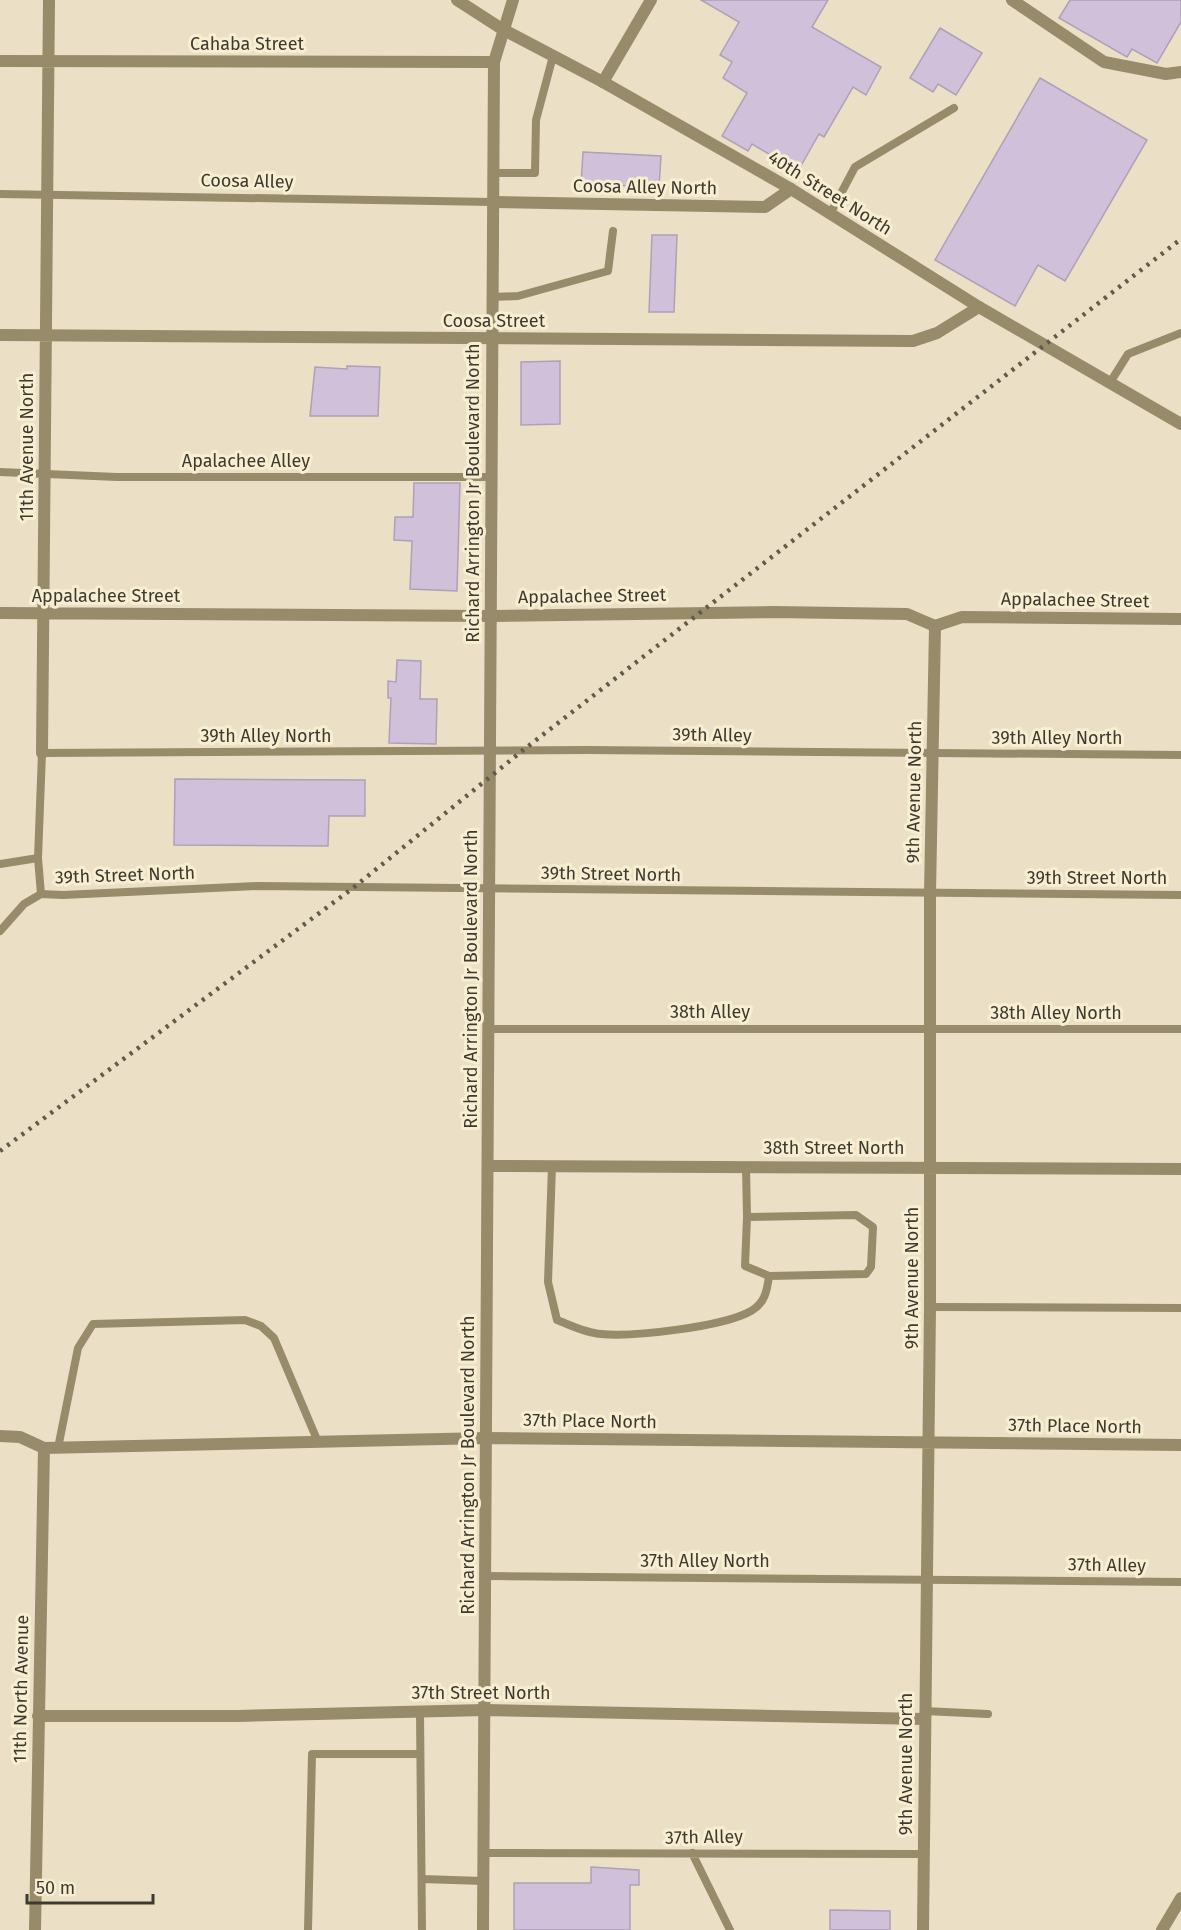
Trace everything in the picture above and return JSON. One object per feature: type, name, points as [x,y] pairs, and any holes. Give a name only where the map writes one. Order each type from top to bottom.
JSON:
[{"type":"street","name":"11th Avenue North","points":[[42,753],[49,0]]},
{"type":"street","name":"40th Street North","points":[[457,0],[502,29],[603,82],[791,189],[979,307],[1181,424]]},
{"type":"street","name":"Richard Arrington Jr Boulevard North","points":[[483,1930],[494,62],[502,29],[513,0]]},
{"type":"street","points":[[603,82],[651,0]]},
{"type":"street","points":[[1012,0],[1104,62],[1166,75],[1181,72]]},
{"type":"street","name":"Cahaba Street","points":[[0,61],[494,62]]},
{"type":"street","name":"Coosa Alley North","points":[[493,202],[765,207],[791,189]]},
{"type":"street","name":"Coosa Street","points":[[0,335],[913,341],[937,333],[979,307]]},
{"type":"street","name":"Appalachee Street","points":[[0,613],[491,616],[772,612],[907,614],[935,626],[962,617],[1181,620]]},
{"type":"street","name":"9th Avenue North","points":[[923,1930],[925,1578],[930,1307],[930,894],[935,626]]},
{"type":"street","name":"38th Street North","points":[[488,1166],[1181,1169]]},
{"type":"street","name":"37th Place North","points":[[0,1436],[20,1437],[44,1448],[486,1438],[1181,1445]]},
{"type":"street","name":"11th North Avenue","points":[[35,1930],[44,1448]]},
{"type":"street","name":"37th Street North","points":[[38,1716],[238,1716],[484,1710],[924,1715]]},
{"type":"street","points":[[1162,1930],[1181,1898]]},
{"type":"lane","points":[[493,173],[535,173],[536,120],[553,56]]},
{"type":"lane","points":[[830,214],[855,167],[954,108]]},
{"type":"lane","name":"Coosa Alley","points":[[0,194],[493,202]]},
{"type":"lane","points":[[492,297],[518,297],[608,272],[613,231]]},
{"type":"lane","points":[[1110,381],[1128,354],[1181,335]]},
{"type":"lane","name":"Apalachee Alley","points":[[0,472],[45,472],[117,477],[492,477]]},
{"type":"lane","name":"39th Alley","points":[[490,752],[586,750],[933,754]]},
{"type":"lane","name":"39th Alley North","points":[[42,753],[490,752]]},
{"type":"lane","name":"11th Avenue North","points":[[41,894],[38,858],[42,753]]},
{"type":"lane","name":"39th Alley North","points":[[933,754],[1181,755]]},
{"type":"lane","points":[[0,864],[38,858]]},
{"type":"lane","name":"39th Street North","points":[[41,894],[63,895],[258,886],[1181,895]]},
{"type":"lane","points":[[0,931],[24,904],[41,894]]},
{"type":"lane","name":"38th Alley","points":[[488,1029],[931,1029]]},
{"type":"lane","name":"38th Alley North","points":[[931,1029],[1181,1029]]},
{"type":"lane","points":[[552,1166],[548,1282],[557,1320],[600,1334],[676,1329],[717,1323],[752,1311],[766,1296],[769,1276]]},
{"type":"lane","points":[[746,1166],[747,1217],[744,1266],[769,1276],[866,1275],[872,1267],[873,1227],[856,1215],[747,1217]]},
{"type":"lane","points":[[930,1307],[1181,1308]]},
{"type":"lane","points":[[58,1448],[78,1348],[93,1324],[246,1320],[261,1326],[274,1338],[318,1442]]},
{"type":"lane","name":"37th Alley North","points":[[485,1576],[925,1578]]},
{"type":"lane","name":"37th Alley","points":[[925,1578],[1181,1582]]},
{"type":"lane","points":[[420,1711],[422,1930]]},
{"type":"lane","points":[[924,1715],[988,1714]]},
{"type":"lane","points":[[309,1930],[312,1754],[420,1754]]},
{"type":"lane","name":"37th Alley","points":[[484,1853],[924,1854]]},
{"type":"lane","points":[[692,1853],[730,1930]]},
{"type":"lane","points":[[422,1879],[483,1881]]},
{"type":"building","points":[[701,0],[828,0],[812,27],[881,67],[866,95],[853,87],[824,137],[819,134],[798,171],[752,144],[748,151],[722,136],[747,93],[723,78],[732,62],[720,55],[739,22]]},
{"type":"building","points":[[1070,0],[1181,0],[1181,22],[1157,63],[1132,49],[1127,57],[1059,18]]},
{"type":"building","points":[[940,28],[982,53],[956,95],[938,84],[933,92],[910,78]]},
{"type":"building","points":[[1040,78],[1147,140],[1065,281],[1038,265],[1015,306],[935,260]]},
{"type":"building","points":[[583,152],[661,156],[659,187],[581,184]]},
{"type":"building","points":[[652,235],[677,235],[674,312],[649,312]]},
{"type":"building","points":[[560,361],[560,424],[521,425],[521,362]]},
{"type":"building","points":[[347,366],[380,367],[378,416],[310,416],[315,367],[347,369]]},
{"type":"building","points":[[414,483],[460,483],[457,591],[410,589],[412,541],[394,540],[395,517],[413,517]]},
{"type":"building","points":[[397,660],[421,661],[420,699],[437,699],[436,744],[389,743],[391,698],[388,698],[388,681],[396,682]]},
{"type":"building","points":[[175,779],[365,780],[365,816],[329,816],[328,846],[174,845]]},
{"type":"building","points":[[591,1867],[639,1870],[639,1885],[630,1885],[630,1930],[514,1930],[514,1883],[591,1883]]},
{"type":"building","points":[[830,1910],[890,1911],[890,1930],[830,1930]]},
{"type":"railway","points":[[0,1151],[353,888],[522,751],[1181,239]]}]
